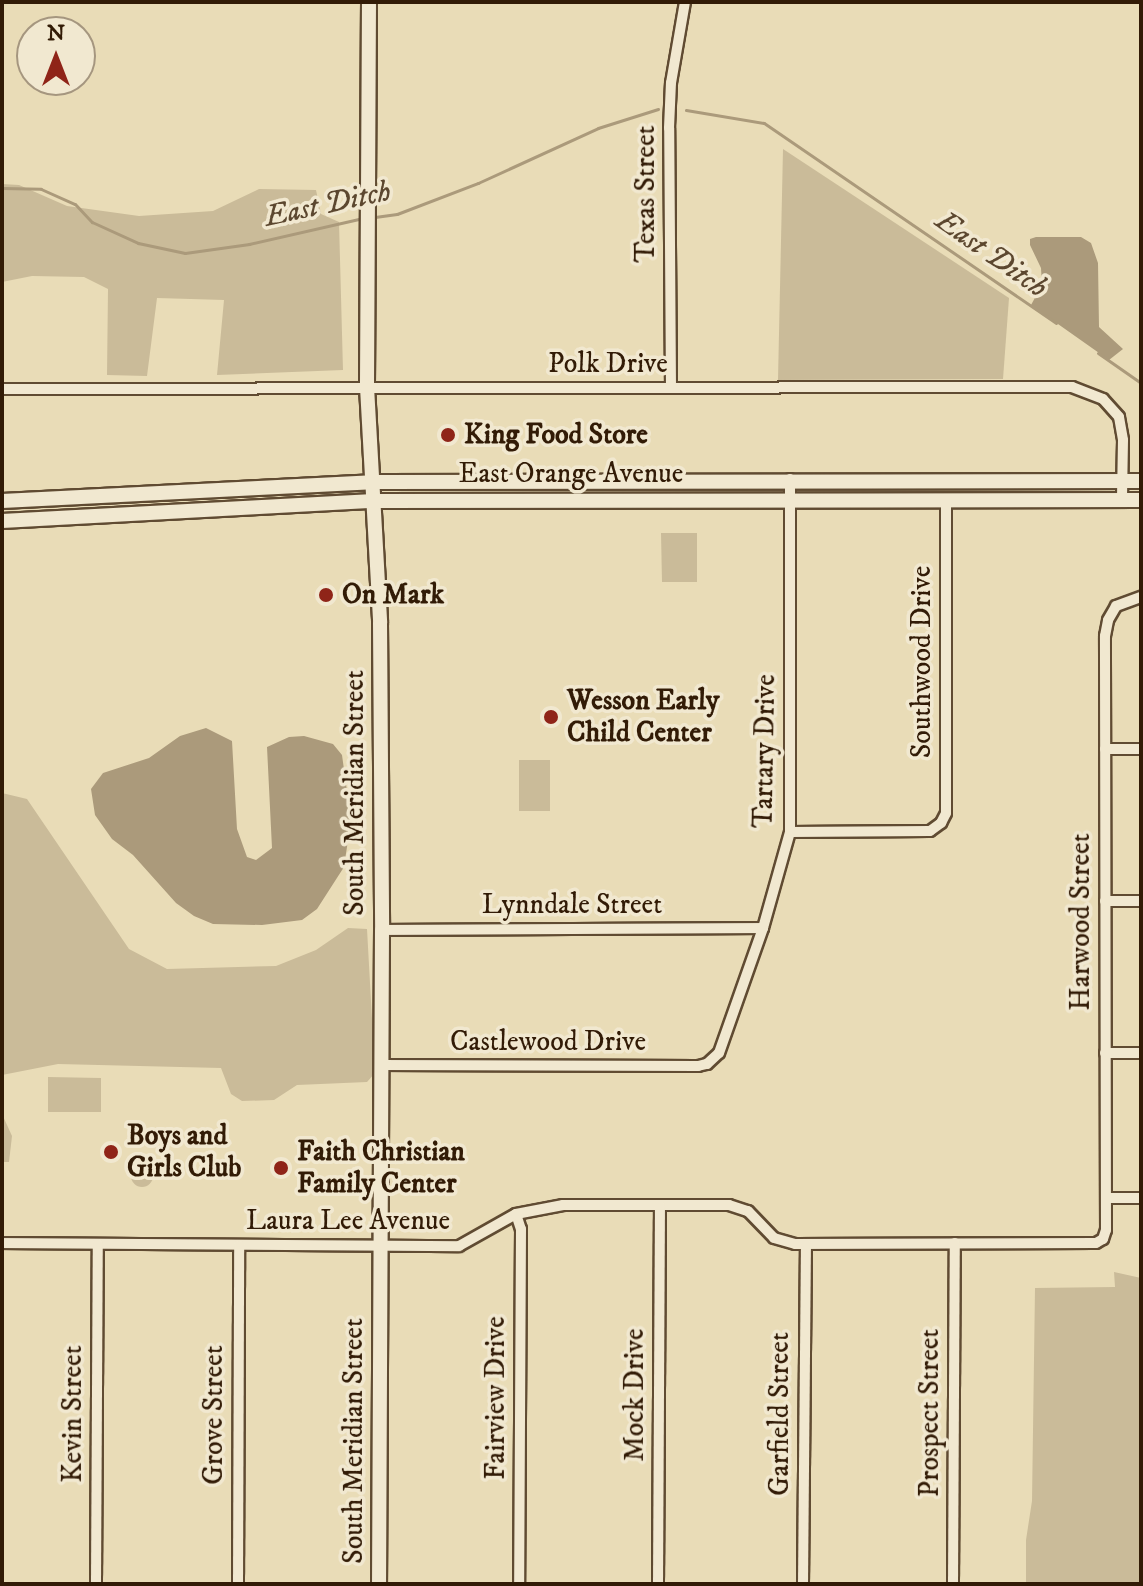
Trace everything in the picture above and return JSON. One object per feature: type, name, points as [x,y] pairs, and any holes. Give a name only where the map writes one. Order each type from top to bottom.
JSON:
[{"type":"street","name":"South Meridian Street","points":[[369,2],[365,232],[367,387],[380,623],[382,930],[379,1584]]},
{"type":"street","name":"Texas Street","points":[[671,387],[669,128],[671,83],[685,2]]},
{"type":"street","name":"Polk Drive","points":[[2,389],[1072,387],[1103,399],[1119,417],[1123,440],[1122,500]]},
{"type":"street","name":"East Orange Avenue","points":[[2,501],[372,482],[790,479],[1141,481]]},
{"type":"street","name":"Tartary Drive","points":[[714,1058],[726,1039],[763,928],[790,832],[790,479]]},
{"type":"street","name":"Southwood Drive","points":[[790,832],[912,833],[930,831],[941,823],[947,798],[946,499]]},
{"type":"street","name":"East Orange Avenue","points":[[2,521],[373,501],[1141,500]]},
{"type":"street","name":"Harwood Street","points":[[1103,1239],[1106,1198],[1105,636],[1108,620],[1116,606],[1141,597]]},
{"type":"street","points":[[1105,749],[1141,749]]},
{"type":"street","points":[[1105,901],[1141,901]]},
{"type":"street","name":"Lynndale Street","points":[[382,930],[763,928]]},
{"type":"street","points":[[1105,1053],[1141,1053]]},
{"type":"street","name":"Castlewood Drive","points":[[380,1065],[698,1066],[714,1058]]},
{"type":"street","points":[[1106,1198],[1141,1198]]},
{"type":"street","name":"Laura Lee Avenue","points":[[2,1243],[381,1248],[459,1246],[516,1214],[549,1206],[740,1208],[774,1238],[806,1244],[1096,1243],[1103,1239]]},
{"type":"street","name":"Mock Drive","points":[[658,1584],[660,1206]]},
{"type":"street","name":"Fairview Drive","points":[[516,1214],[521,1229],[519,1584]]},
{"type":"street","name":"Prospect Street","points":[[953,1584],[955,1243]]},
{"type":"street","name":"Kevin Street","points":[[96,1584],[98,1244]]},
{"type":"street","name":"Garfield Street","points":[[803,1584],[806,1244]]},
{"type":"street","name":"Grove Street","points":[[238,1584],[239,1246]]},
{"type":"shaded area","points":[[783,149],[1009,298],[1003,379],[778,380]]},
{"type":"shaded area","points":[[2,184],[19,185],[67,206],[139,216],[213,211],[259,189],[316,190],[321,214],[339,222],[343,370],[217,375],[224,300],[157,298],[147,376],[107,375],[108,289],[84,277],[32,276],[2,282]]},
{"type":"shaded area","points":[[1081,237],[1091,243],[1098,263],[1099,327],[1123,349],[1109,360],[1031,305],[1042,285],[1041,268],[1030,245],[1030,239]]},
{"type":"shaded area","points":[[661,533],[697,533],[697,582],[662,582]]},
{"type":"shaded area","points":[[206,728],[232,741],[237,829],[247,857],[256,860],[272,848],[267,747],[289,737],[304,736],[333,744],[342,755],[351,820],[344,867],[317,909],[302,920],[262,925],[213,924],[194,916],[176,903],[133,855],[112,839],[95,815],[91,789],[103,773],[149,758],[180,736]]},
{"type":"shaded area","points":[[519,760],[550,760],[550,811],[519,811]]},
{"type":"shaded area","points":[[2,793],[27,799],[129,949],[167,969],[276,966],[316,950],[348,928],[367,929],[375,1073],[367,1082],[297,1085],[274,1100],[242,1101],[231,1094],[221,1068],[58,1064],[2,1075]]},
{"type":"shaded area","points":[[48,1077],[101,1078],[101,1112],[48,1112]]},
{"type":"shaded area","points":[[2,1114],[12,1136],[9,1162],[2,1162]]},
{"type":"shaded area","points":[[142,1165],[153,1176],[142,1187],[131,1176]]},
{"type":"shaded area","points":[[1114,1272],[1141,1278],[1141,1584],[1026,1584],[1026,1540],[1032,1501],[1035,1288],[1115,1287]]},
{"type":"waterway","name":"East Ditch","points":[[375,217],[397,214],[478,183],[598,128],[658,109]]},
{"type":"waterway","name":"East Ditch","points":[[686,110],[764,123],[1056,323]]},
{"type":"waterway","name":"East Ditch","points":[[2,188],[41,189],[75,204],[92,222],[138,243],[185,253],[249,244],[363,218]]},
{"type":"waterway","name":"East Ditch","points":[[1098,353],[1141,383]]},
{"type":"place","name":"King Food Store","points":[[448,435]]},
{"type":"place","name":"On Mark","points":[[326,595]]},
{"type":"place","name":"Wesson Early Child Center","points":[[551,717]]},
{"type":"place","name":"Boys and Girls Club","points":[[111,1152]]},
{"type":"place","name":"Faith Christian Family Center","points":[[281,1168]]}]
